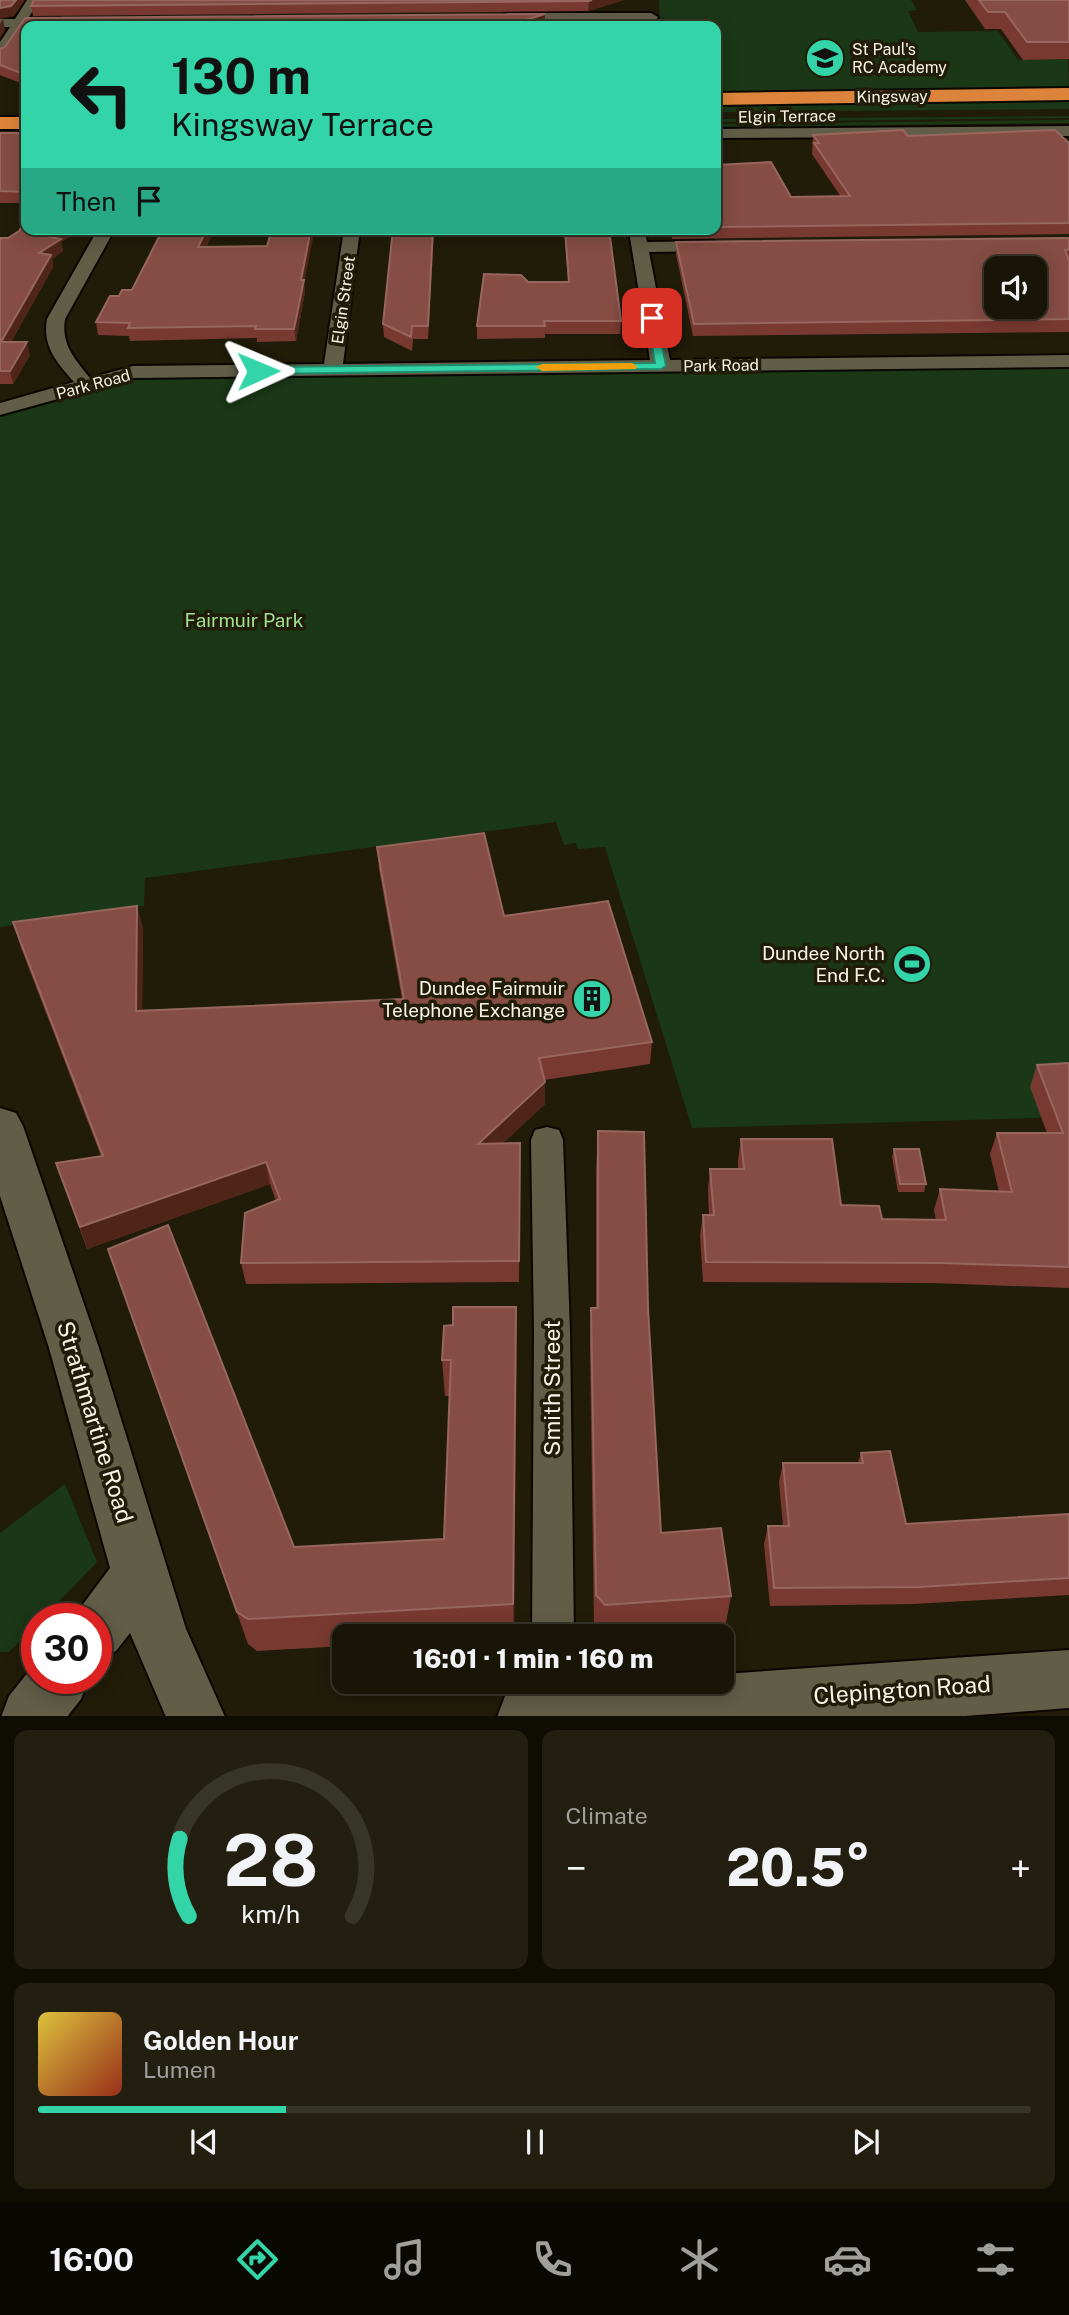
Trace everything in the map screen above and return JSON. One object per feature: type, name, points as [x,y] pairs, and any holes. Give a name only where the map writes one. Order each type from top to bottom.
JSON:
[{"type":"highway","name":"Kingsway","points":[[721,99],[1069,94]]},
{"type":"highway","points":[[0,106],[21,106]]},
{"type":"highway","name":"Kingsway","points":[[721,116],[1069,113]]},
{"type":"highway","points":[[0,123],[21,123]]},
{"type":"street","points":[[0,53],[33,0]]},
{"type":"street","points":[[499,18],[651,21],[650,0]]},
{"type":"street","points":[[0,23],[19,23]]},
{"type":"street","name":"Elgin Terrace","points":[[721,134],[1069,131]]},
{"type":"street","points":[[86,385],[56,347],[52,334],[56,319],[104,235]]},
{"type":"street","name":"Elgin Street","points":[[333,370],[351,235]]},
{"type":"street","points":[[661,366],[638,238],[736,246]]},
{"type":"street","name":"Park Road","points":[[0,409],[133,372],[1069,361]]},
{"type":"street","name":"Strathmartine Road","points":[[0,1126],[74,1348],[160,1636],[196,1716]]},
{"type":"street","name":"Smith Street","points":[[547,1140],[552,1331],[553,1624]]},
{"type":"street","points":[[112,1611],[140,1575]]},
{"type":"street","name":"Clepington Road","points":[[544,1704],[1069,1678]]},
{"type":"street","points":[[31,1716],[48,1694]]},
{"type":"green space","name":"St Paul's RC Academy","points":[[659,0],[911,0],[917,10],[908,11],[918,32],[998,31],[1018,60],[1068,59],[1069,92],[721,95],[721,21],[660,21]]},
{"type":"green space","points":[[1069,98],[1069,109],[721,112],[721,102]]},
{"type":"green space","points":[[1069,116],[721,122],[721,119]]},
{"type":"green space","points":[[1069,120],[1069,123],[721,127],[721,124]]},
{"type":"green space","name":"Fairmuir Park","points":[[1069,368],[1069,1117],[692,1128],[605,847],[578,849],[576,843],[564,845],[556,822],[145,878],[144,906],[0,927],[0,417],[133,379]]},
{"type":"green space","points":[[65,1484],[97,1562],[57,1603],[21,1603],[21,1640],[9,1652],[0,1652],[0,1533]]},
{"type":"building","points":[[0,0],[16,0],[11,6],[0,8]]},
{"type":"building","points":[[34,0],[592,0],[31,6]]},
{"type":"building","points":[[979,0],[1069,0],[1069,42],[1027,42],[1005,12],[988,12]]},
{"type":"building","points":[[545,14],[522,21],[23,21],[25,18]]},
{"type":"building","points":[[21,24],[21,73],[0,65],[0,49],[5,47]]},
{"type":"building","points":[[903,130],[908,136],[1055,130],[1069,143],[1069,223],[721,227],[721,165],[771,162],[791,197],[850,196],[814,143],[819,143],[813,135]]},
{"type":"building","points":[[0,133],[21,133],[21,192],[0,191]]},
{"type":"building","points":[[21,228],[21,235],[53,235],[50,237],[61,239],[39,253],[51,255],[1,342],[27,342],[10,371],[0,371],[0,238],[8,238]]},
{"type":"building","points":[[160,235],[204,235],[198,247],[267,246],[270,235],[310,235],[294,329],[255,329],[256,326],[128,328],[130,323],[96,322],[110,296],[119,296],[122,290],[132,290]]},
{"type":"building","points":[[392,235],[433,235],[428,326],[412,326],[411,337],[383,324]]},
{"type":"building","points":[[565,235],[610,235],[621,321],[544,321],[545,326],[477,326],[484,274],[521,275],[528,282],[569,282]]},
{"type":"building","points":[[1069,238],[1069,250],[1065,250],[1069,261],[1069,319],[694,324],[676,242]]},
{"type":"building","points":[[484,833],[504,916],[608,901],[652,1042],[539,1058],[545,1082],[478,1144],[520,1143],[519,1261],[241,1263],[245,1213],[280,1199],[266,1162],[80,1227],[56,1163],[103,1156],[13,922],[137,906],[136,1011],[404,999],[377,847]]},
{"type":"building","points":[[1069,1063],[1069,1267],[940,1263],[706,1262],[703,1215],[714,1215],[710,1169],[744,1169],[741,1139],[832,1139],[841,1205],[879,1206],[882,1219],[946,1220],[940,1189],[1012,1192],[997,1133],[1063,1133],[1037,1065]]},
{"type":"building","points":[[598,1131],[644,1132],[648,1308],[661,1533],[721,1528],[731,1596],[605,1605],[596,1595],[591,1308],[598,1308]]},
{"type":"building","points":[[894,1149],[919,1149],[926,1184],[900,1184]]},
{"type":"building","points":[[168,1225],[294,1547],[444,1539],[451,1360],[442,1360],[444,1326],[453,1325],[453,1307],[516,1307],[513,1604],[248,1619],[237,1612],[108,1249]]},
{"type":"building","points":[[890,1451],[906,1524],[1069,1514],[1069,1578],[920,1587],[774,1588],[768,1526],[789,1526],[783,1463],[863,1463],[861,1453]]},
{"type":"slow traffic","points":[[542,367],[632,366]]},
{"type":"place","name":"St Paul's RC Academy","points":[[825,58]]},
{"type":"place","name":"Dundee North End F.C.","points":[[912,964]]},
{"type":"place","name":"Dundee Fairmuir Telephone Exchange","points":[[592,999]]},
{"type":"route","points":[[258,371],[661,366],[652,318]]}]
